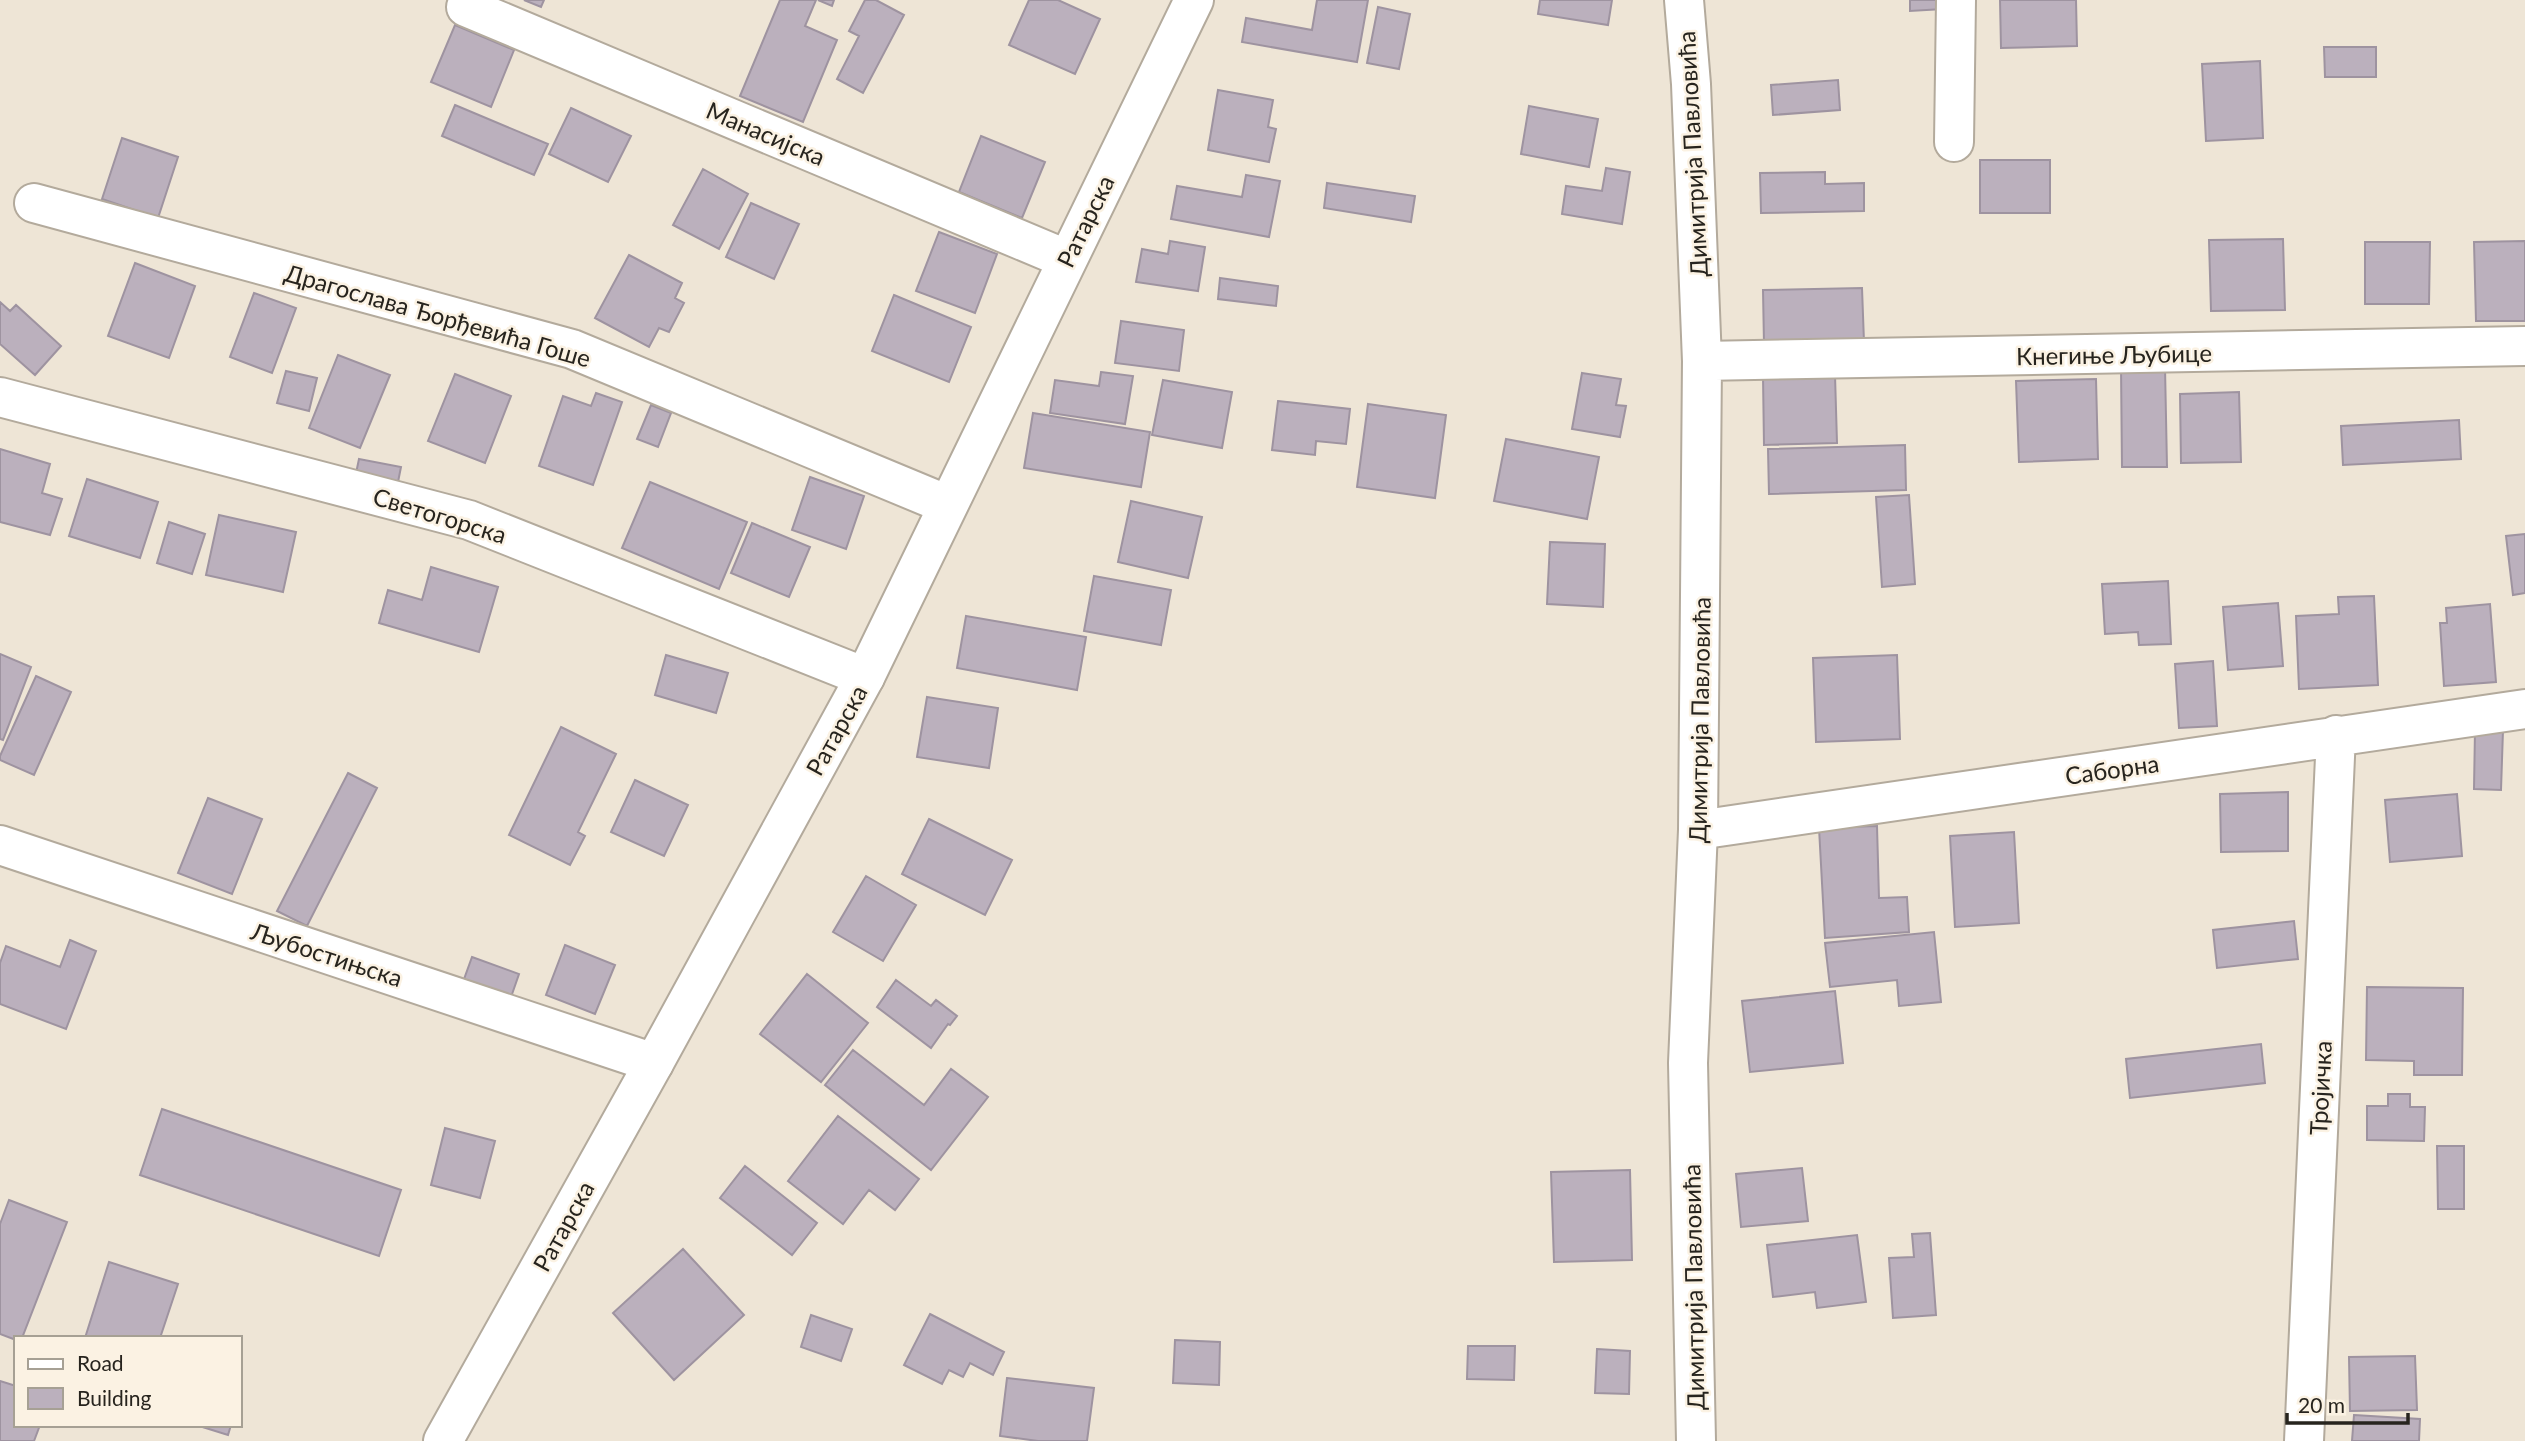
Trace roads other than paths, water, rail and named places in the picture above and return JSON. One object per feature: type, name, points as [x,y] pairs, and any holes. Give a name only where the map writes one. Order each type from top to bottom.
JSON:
[{"type":"street","name":"Ратарска","points":[[443,1441],[865,677],[1194,0]]},
{"type":"street","name":"Димитрија Павловића","points":[[1684,0],[1702,361],[1698,830],[1688,1063],[1696,1441]]},
{"type":"street","points":[[1954,142],[1956,0]]},
{"type":"street","name":"Манасијска","points":[[466,7],[1066,259]]},
{"type":"street","name":"Драгослава Ђорђевића Гоше","points":[[34,203],[572,349],[948,505]]},
{"type":"street","name":"Кнегиње Љубице","points":[[1702,361],[2525,346]]},
{"type":"street","name":"Светогорска","points":[[0,397],[468,520],[865,677]]},
{"type":"street","name":"Саборна","points":[[1698,830],[2525,709]]},
{"type":"street","name":"Тројичка","points":[[2304,1441],[2336,735]]},
{"type":"street","name":"Љубостињска","points":[[0,845],[654,1063]]}]
